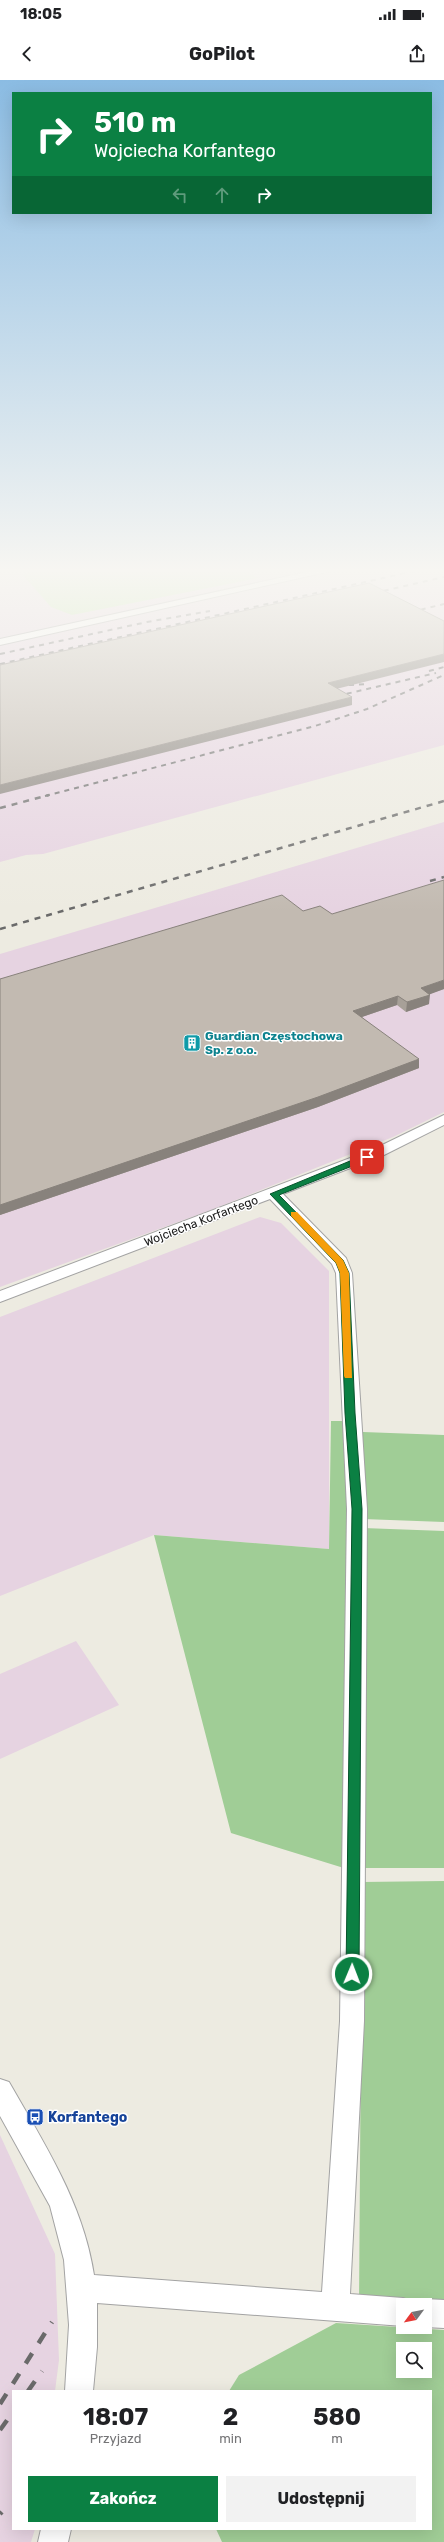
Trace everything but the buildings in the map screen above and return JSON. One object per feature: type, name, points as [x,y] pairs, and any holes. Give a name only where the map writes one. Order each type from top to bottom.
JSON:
[{"type":"street","name":"Wojciecha Korfantego","points":[[0,1297],[274,1194],[379,1152],[444,1119]]},
{"type":"street","points":[[274,1194],[340,1262],[344,1273],[350,1413],[357,1509],[352,2021],[335,2308]]},
{"type":"street","points":[[0,2091],[54,2190],[66,2216],[74,2244],[83,2289],[83,2357],[79,2390]]},
{"type":"street","points":[[83,2289],[114,2290],[396,2312]]},
{"type":"street","points":[[432,2313],[444,2314]]},
{"type":"street","points":[[53,2542],[56,2530]]},
{"type":"shaded area","points":[[0,682],[444,682],[444,745],[43,854],[26,855],[0,862]]},
{"type":"shaded area","name":"Guardian Częstochowa Sp. z o.o.","points":[[444,822],[444,1112],[393,1137],[211,1210],[0,1287],[0,954]]},
{"type":"shaded area","points":[[260,1217],[281,1223],[329,1271],[329,1549],[154,1535],[0,1596],[0,1317]]},
{"type":"shaded area","points":[[76,1641],[119,1705],[0,1759],[0,1674]]},
{"type":"shaded area","points":[[0,2135],[55,2254],[59,2360],[55,2390],[12,2390],[12,2530],[35,2530],[31,2542],[0,2542]]},
{"type":"green space","points":[[331,1421],[351,1421],[347,1869],[231,1833],[154,1535],[329,1549]]},
{"type":"green space","points":[[363,1432],[444,1435],[444,1522],[363,1519]]},
{"type":"green space","points":[[363,1528],[444,1531],[444,1868],[362,1868]]},
{"type":"green space","points":[[444,1881],[444,2311],[432,2307],[432,2298],[396,2298],[396,2305],[359,2306],[362,1882]]},
{"type":"green space","points":[[336,2323],[396,2327],[396,2334],[432,2334],[432,2329],[444,2330],[444,2542],[222,2542],[216,2530],[432,2530],[432,2390],[230,2390],[239,2375]]},
{"type":"railway","points":[[337,696],[398,682]]},
{"type":"railway","points":[[45,796],[315,726],[367,709],[428,682]]},
{"type":"railway","points":[[349,685],[369,684]]},
{"type":"railway","points":[[0,808],[49,795]]},
{"type":"railway","points":[[0,929],[444,801]]},
{"type":"railway","points":[[430,881],[444,877]]},
{"type":"railway","points":[[0,2404],[52,2322]]},
{"type":"railway","points":[[29,2390],[42,2371]]},
{"type":"railway","points":[[0,2430],[12,2413]]},
{"type":"slow traffic","points":[[294,1214],[340,1262],[344,1273],[348,1376]]},
{"type":"place","name":"Guardian Częstochowa Sp. z o.o.","points":[[192,1043]]},
{"type":"place","name":"Korfantego","points":[[35,2117]]},
{"type":"route","points":[[352,1974],[357,1509],[350,1413],[344,1273],[340,1262],[274,1194],[367,1157]]}]
